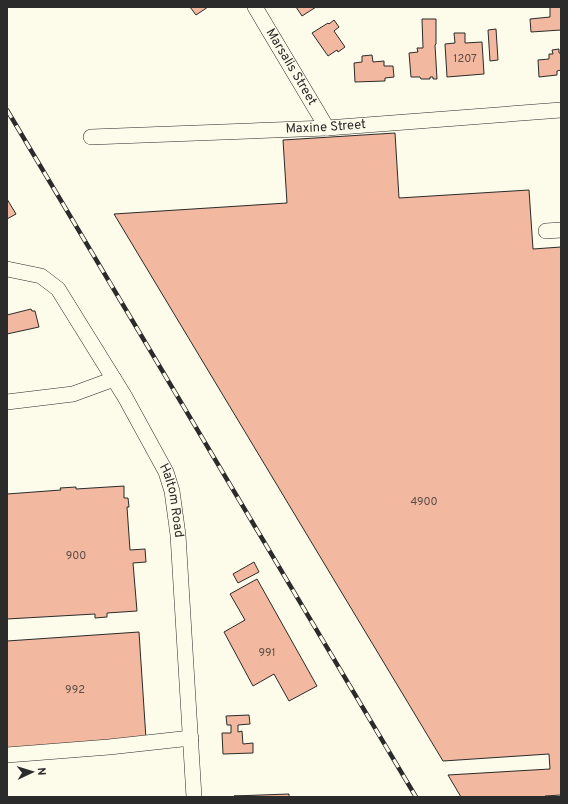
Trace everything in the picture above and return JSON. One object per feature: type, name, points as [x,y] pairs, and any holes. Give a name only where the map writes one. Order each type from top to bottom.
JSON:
[{"type":"street","name":"Marsalis Street","points":[[255,7],[326,128]]},
{"type":"street","name":"Maxine Street","points":[[91,137],[326,128],[561,110]]},
{"type":"street","points":[[546,231],[561,230]]},
{"type":"street","name":"Haltom Road","points":[[7,269],[41,276],[58,290],[114,379],[166,472],[172,491],[178,535],[194,797]]},
{"type":"street","points":[[7,402],[73,394],[114,379]]},
{"type":"street","points":[[7,755],[109,747],[191,738]]},
{"type":"building","points":[[190,7],[208,7],[196,15]]},
{"type":"building","points":[[296,7],[316,7],[302,16]]},
{"type":"building","points":[[550,7],[561,7],[561,30],[531,32],[530,19],[550,17]]},
{"type":"building","points":[[422,19],[436,19],[435,45],[437,79],[433,79],[433,77],[430,77],[430,79],[421,79],[420,77],[411,77],[409,53],[418,52],[417,48],[423,48]]},
{"type":"building","points":[[334,20],[339,27],[334,31],[345,47],[328,56],[312,33]]},
{"type":"building","points":[[496,29],[498,60],[490,61],[488,30]]},
{"type":"building","points":[[454,33],[465,33],[465,43],[482,42],[484,74],[447,77],[445,44],[455,43]]},
{"type":"building","points":[[559,49],[559,53],[561,53],[561,70],[557,71],[557,75],[539,77],[538,60],[549,59],[549,54],[553,54],[552,50]]},
{"type":"building","points":[[372,55],[373,62],[384,61],[384,66],[393,66],[394,77],[385,78],[385,81],[355,82],[354,63],[362,62],[362,56]]},
{"type":"building","points":[[395,133],[399,198],[529,190],[533,249],[561,247],[561,795],[545,797],[461,797],[448,775],[550,769],[549,754],[443,761],[114,214],[287,203],[283,140]]},
{"type":"building","points":[[7,199],[16,214],[7,219]]},
{"type":"building","points":[[31,309],[32,311],[35,311],[39,327],[7,334],[7,315]]},
{"type":"building","points":[[124,486],[124,498],[128,498],[129,507],[127,507],[130,550],[145,549],[146,562],[133,563],[137,611],[107,613],[107,617],[95,618],[95,614],[7,619],[7,494],[61,490],[60,488],[76,487],[76,489]]},
{"type":"building","points":[[254,562],[259,572],[238,583],[233,574]]},
{"type":"building","points":[[257,579],[317,686],[289,701],[274,674],[253,686],[224,632],[245,620],[230,594]]},
{"type":"building","points":[[139,632],[146,739],[7,748],[7,641]]},
{"type":"building","points":[[249,715],[250,724],[238,725],[238,732],[242,731],[243,744],[253,743],[253,753],[223,754],[222,733],[231,733],[231,725],[227,725],[226,716]]},
{"type":"building","points":[[289,794],[289,797],[234,796]]},
{"type":"railway","points":[[7,110],[416,797]]}]
